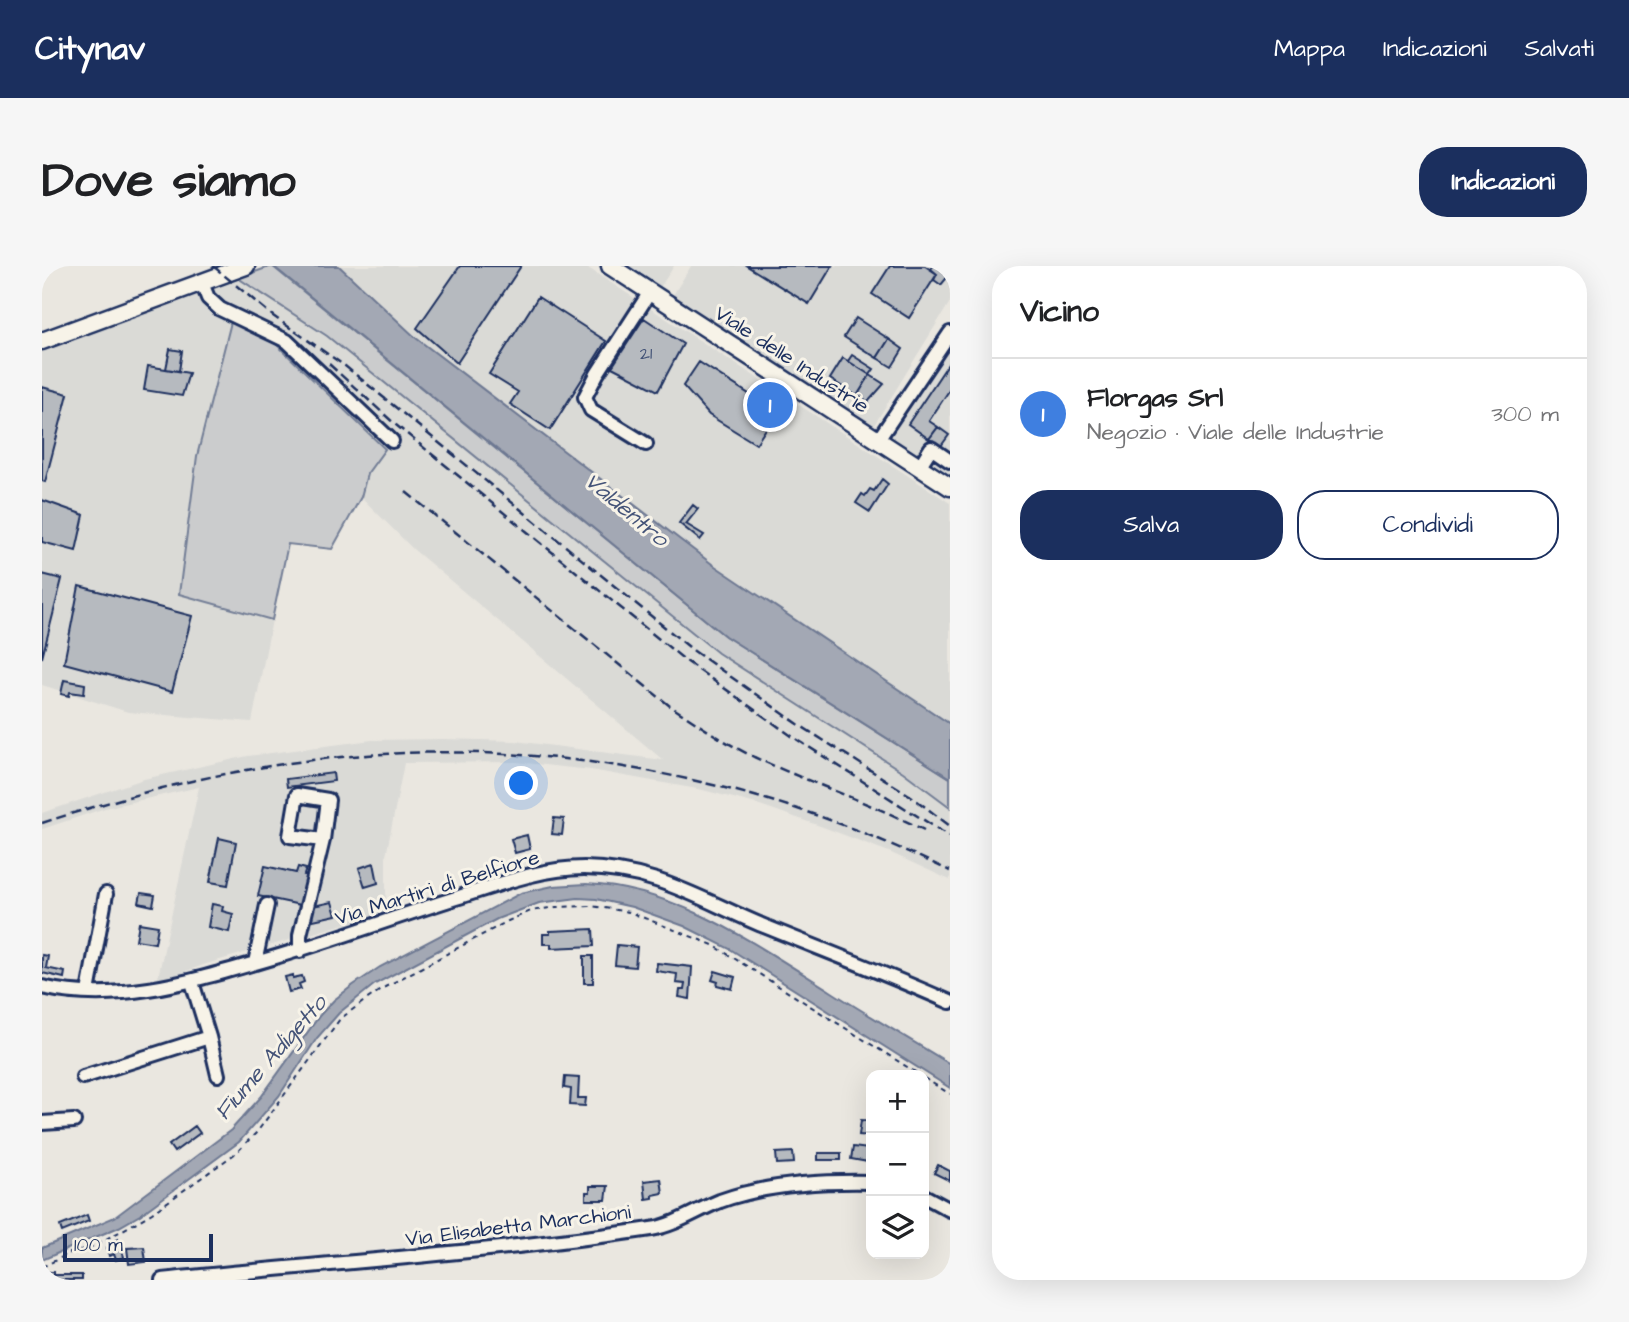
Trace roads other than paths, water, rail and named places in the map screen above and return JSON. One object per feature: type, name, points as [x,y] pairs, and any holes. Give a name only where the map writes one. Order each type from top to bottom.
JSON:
[{"type":"main road","points":[[42,341],[247,266]]},
{"type":"main road","name":"Viale delle Industrie","points":[[610,266],[950,487]]},
{"type":"street","points":[[202,283],[208,298],[220,309],[287,341],[392,441]]},
{"type":"street","points":[[646,444],[592,410],[585,397],[650,292]]},
{"type":"street","points":[[878,440],[950,333]]},
{"type":"street","points":[[919,467],[931,448],[950,461]]},
{"type":"street","points":[[300,950],[300,934],[323,840]]},
{"type":"street","name":"Via Martiri di Belfiore","points":[[42,987],[59,991],[88,992],[144,990],[192,982],[300,950],[530,874],[584,868],[645,875],[687,890],[760,924],[950,1002]]},
{"type":"street","points":[[88,992],[106,894]]},
{"type":"street","points":[[255,963],[267,905]]},
{"type":"street","points":[[192,982],[218,1075]]},
{"type":"street","points":[[83,1077],[209,1037]]},
{"type":"street","points":[[42,1123],[74,1121]]},
{"type":"street","name":"Via Elisabetta Marchioni","points":[[162,1280],[426,1257],[606,1235],[663,1227],[722,1201],[787,1185],[866,1182]]},
{"type":"street","points":[[929,1199],[950,1210]]},
{"type":"water","name":"Valdentro","points":[[273,266],[339,266],[416,338],[712,564],[950,724],[950,778],[725,636]]},
{"type":"water","points":[[586,884],[620,888],[653,896],[715,922],[950,1064],[950,1088],[929,1075],[929,1070],[922,1070],[730,949],[684,926],[632,907],[596,899],[578,898],[539,903],[497,919],[375,984],[339,1013],[317,1038],[279,1096],[239,1142],[140,1215],[119,1227],[42,1260],[42,1248],[115,1217],[231,1130],[261,1097],[320,1015],[352,986],[380,967],[521,893],[553,886]]},
{"type":"railway","points":[[213,266],[273,316],[345,366],[694,651],[801,726],[911,796],[950,826]]},
{"type":"railway","points":[[329,364],[396,425],[686,661],[793,737],[949,836]]},
{"type":"railway","points":[[406,492],[670,706],[754,757],[924,830]]},
{"type":"railway","points":[[42,823],[195,780],[315,760],[451,752],[520,755],[588,762],[722,787],[829,820],[950,871]]},
{"type":"place","name":"Florgas Srl","points":[[770,405]]},
{"type":"water label","name":"Fiume Adigetto","points":[[270,1057]]}]
